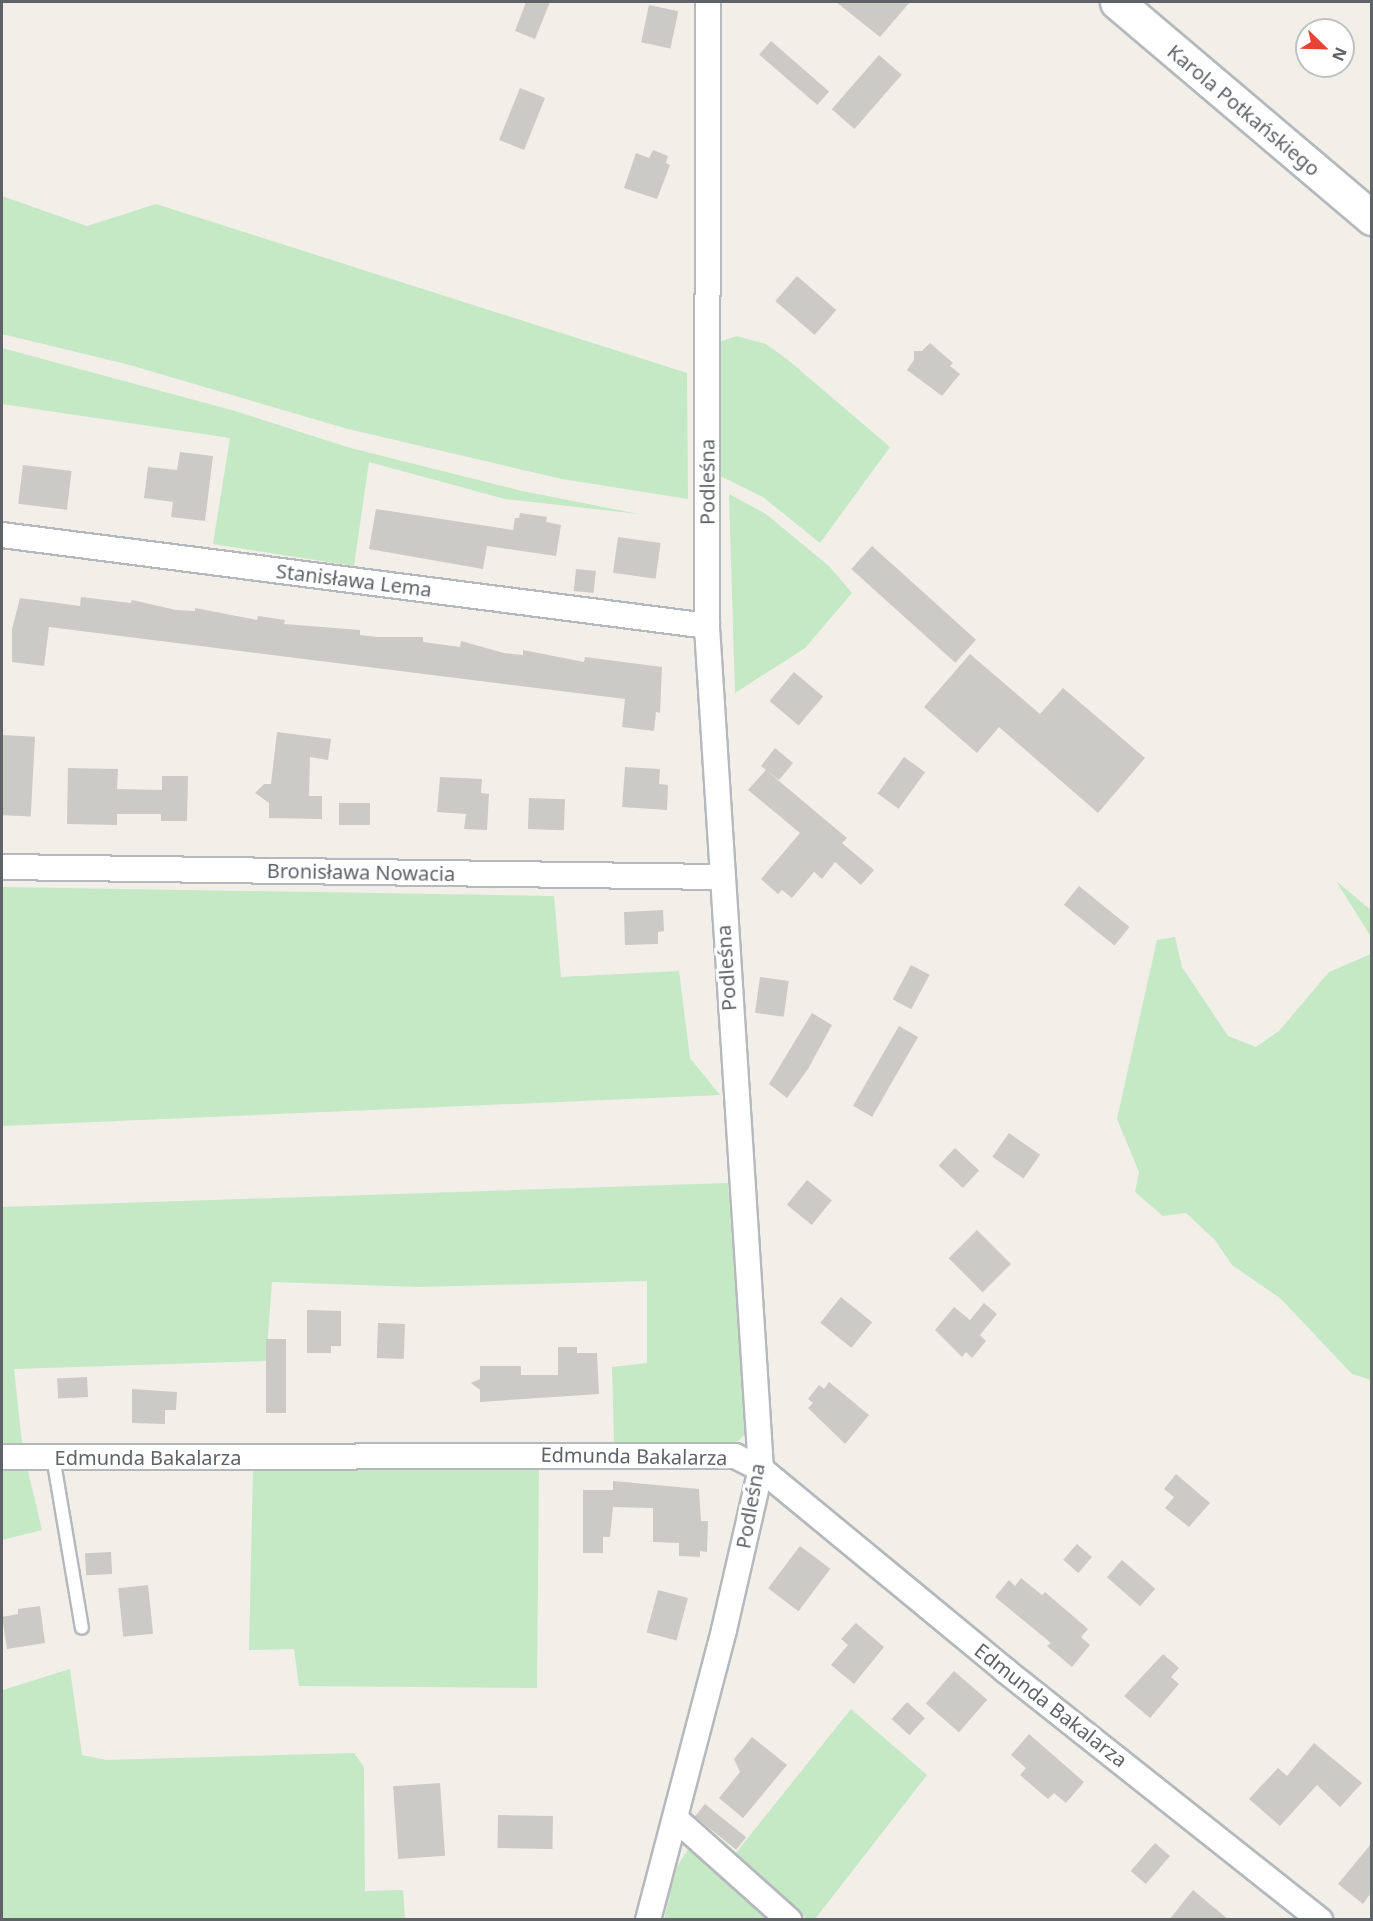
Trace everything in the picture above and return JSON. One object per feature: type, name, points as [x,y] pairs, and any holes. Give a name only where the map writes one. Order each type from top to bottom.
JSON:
[{"type":"street","name":"Podleśna","points":[[648,1920],[676,1819],[761,1468],[720,877],[707,626],[708,2]]},
{"type":"street","name":"Karola Potkańskiego","points":[[1116,2],[1371,218]]},
{"type":"street","name":"Stanisława Lema","points":[[2,535],[707,626]]},
{"type":"street","name":"Bronisława Nowacia","points":[[2,867],[720,877]]},
{"type":"street","name":"Edmunda Bakalarza","points":[[2,1457],[735,1456],[761,1468],[1006,1671],[1320,1920]]},
{"type":"street","points":[[676,1819],[789,1920]]},
{"type":"lane","points":[[53,1457],[82,1628]]},
{"type":"green space","points":[[2,196],[87,226],[156,204],[687,373],[688,499],[562,479],[348,429],[126,364],[2,334]]},
{"type":"green space","points":[[737,336],[766,344],[890,447],[820,543],[763,497],[720,476],[719,342]]},
{"type":"green space","points":[[2,348],[235,411],[347,447],[522,491],[639,514],[505,499],[369,462],[354,566],[213,544],[230,438],[2,404]]},
{"type":"green space","points":[[729,494],[766,514],[830,567],[852,593],[805,648],[735,693]]},
{"type":"green space","points":[[1336,881],[1371,910],[1371,937]]},
{"type":"green space","points":[[2,887],[554,896],[561,977],[679,971],[690,1058],[720,1095],[2,1126]]},
{"type":"green space","points":[[1175,937],[1182,967],[1228,1036],[1256,1047],[1279,1031],[1329,972],[1371,954],[1371,1380],[1352,1374],[1281,1299],[1232,1265],[1215,1240],[1186,1213],[1163,1216],[1135,1192],[1139,1172],[1117,1119],[1157,940]]},
{"type":"green space","points":[[728,1183],[746,1433],[737,1442],[614,1443],[612,1367],[647,1363],[647,1281],[419,1287],[272,1282],[266,1361],[14,1369],[22,1443],[2,1444],[2,1207]]},
{"type":"green space","points":[[2,1466],[27,1467],[42,1530],[2,1540]]},
{"type":"green space","points":[[539,1466],[537,1688],[299,1686],[294,1649],[249,1650],[253,1469]]},
{"type":"green space","points":[[70,1669],[82,1755],[106,1760],[354,1753],[364,1767],[365,1891],[403,1890],[405,1919],[2,1919],[2,1679],[3,1690]]},
{"type":"green space","points":[[851,1709],[927,1775],[815,1919],[807,1919],[731,1859]]},
{"type":"green space","points":[[689,1848],[699,1853],[777,1920],[664,1920],[674,1871]]},
{"type":"building","points":[[526,2],[550,2],[535,39],[515,31]]},
{"type":"building","points":[[836,2],[910,2],[880,37]]},
{"type":"building","points":[[649,5],[678,11],[670,48],[641,42]]},
{"type":"building","points":[[771,41],[829,92],[817,105],[759,55]]},
{"type":"building","points":[[879,55],[902,75],[854,129],[832,109]]},
{"type":"building","points":[[520,88],[545,98],[524,150],[499,140]]},
{"type":"building","points":[[653,150],[668,156],[666,163],[670,165],[657,199],[624,188],[636,153],[649,158]]},
{"type":"building","points":[[797,276],[836,310],[815,335],[775,301]]},
{"type":"building","points":[[930,343],[953,363],[950,366],[960,374],[942,396],[907,370],[914,360],[914,351],[922,351]]},
{"type":"building","points":[[180,452],[213,456],[205,521],[171,517],[173,502],[144,498],[148,467],[177,470]]},
{"type":"building","points":[[23,465],[72,471],[67,510],[18,504]]},
{"type":"building","points":[[376,509],[513,530],[515,518],[519,518],[520,513],[547,517],[546,522],[561,525],[556,556],[487,546],[483,569],[369,549]]},
{"type":"building","points":[[618,537],[661,543],[656,579],[613,573]]},
{"type":"building","points":[[872,546],[976,640],[955,663],[851,569]]},
{"type":"building","points":[[576,569],[596,571],[594,593],[574,591]]},
{"type":"building","points":[[81,597],[131,603],[132,600],[176,610],[195,611],[195,608],[257,620],[258,616],[285,620],[284,624],[360,630],[360,635],[377,637],[423,637],[423,642],[460,647],[461,641],[504,653],[523,655],[523,650],[584,662],[585,657],[662,667],[660,713],[656,712],[654,731],[622,727],[625,699],[49,627],[44,666],[12,662],[12,629],[20,598],[80,606]]},
{"type":"building","points":[[970,654],[1040,714],[1063,688],[1145,758],[1098,813],[999,727],[977,753],[924,707]]},
{"type":"building","points":[[794,672],[823,696],[799,726],[770,701]]},
{"type":"building","points":[[277,732],[331,739],[328,760],[310,757],[309,796],[322,796],[322,819],[269,818],[269,803],[255,793],[264,784],[271,784]]},
{"type":"building","points":[[2,735],[35,737],[31,817],[2,815]]},
{"type":"building","points":[[775,748],[793,763],[779,780],[767,771],[847,838],[842,843],[874,870],[861,885],[835,862],[822,879],[814,872],[792,898],[782,890],[778,894],[761,879],[800,833],[748,790],[766,770],[761,766]]},
{"type":"building","points":[[904,757],[925,772],[899,809],[878,793]]},
{"type":"building","points":[[625,767],[660,769],[659,784],[668,785],[667,810],[622,807]]},
{"type":"building","points":[[68,768],[118,769],[117,789],[162,790],[162,776],[188,776],[187,821],[161,821],[161,814],[117,814],[117,825],[67,824]]},
{"type":"building","points":[[440,777],[482,779],[481,793],[489,794],[487,830],[464,829],[466,814],[437,812]]},
{"type":"building","points":[[529,798],[565,799],[564,830],[528,829]]},
{"type":"building","points":[[339,803],[370,803],[370,825],[339,825]]},
{"type":"building","points":[[1079,886],[1130,927],[1114,946],[1064,905]]},
{"type":"building","points":[[663,910],[664,931],[658,932],[658,944],[625,945],[624,912]]},
{"type":"building","points":[[911,965],[930,975],[911,1009],[893,999]]},
{"type":"building","points":[[760,977],[789,981],[784,1017],[755,1013]]},
{"type":"building","points":[[812,1013],[832,1025],[808,1069],[787,1098],[769,1084]]},
{"type":"building","points":[[899,1026],[918,1037],[872,1117],[853,1106]]},
{"type":"building","points":[[1009,1133],[1040,1155],[1023,1179],[992,1157]]},
{"type":"building","points":[[955,1148],[979,1171],[963,1188],[939,1166]]},
{"type":"building","points":[[807,1180],[832,1200],[812,1225],[787,1205]]},
{"type":"building","points":[[977,1230],[1011,1264],[983,1292],[949,1258]]},
{"type":"building","points":[[841,1297],[872,1322],[851,1348],[820,1323]]},
{"type":"building","points":[[984,1303],[997,1314],[980,1335],[986,1341],[972,1358],[966,1352],[962,1357],[935,1330],[954,1307],[970,1320]]},
{"type":"building","points":[[307,1310],[341,1311],[341,1346],[331,1346],[331,1353],[307,1353]]},
{"type":"building","points":[[378,1323],[405,1324],[404,1359],[377,1358]]},
{"type":"building","points":[[266,1339],[286,1339],[286,1413],[266,1413]]},
{"type":"building","points":[[558,1347],[577,1347],[577,1353],[597,1353],[599,1394],[480,1402],[480,1390],[471,1383],[480,1379],[480,1366],[521,1366],[521,1375],[558,1375]]},
{"type":"building","points":[[87,1377],[88,1397],[58,1399],[57,1379]]},
{"type":"building","points":[[829,1382],[869,1415],[845,1444],[808,1408],[813,1403],[808,1399],[819,1385],[824,1389]]},
{"type":"building","points":[[132,1389],[177,1392],[176,1410],[165,1410],[165,1424],[132,1423]]},
{"type":"building","points":[[1176,1474],[1210,1503],[1189,1527],[1165,1508],[1174,1497],[1164,1489]]},
{"type":"building","points":[[613,1481],[699,1489],[701,1521],[708,1521],[707,1552],[700,1551],[700,1557],[679,1556],[679,1543],[653,1542],[653,1508],[613,1507],[610,1537],[603,1537],[603,1553],[583,1553],[583,1490],[613,1490]]},
{"type":"building","points":[[1077,1544],[1092,1557],[1078,1573],[1063,1560]]},
{"type":"building","points":[[800,1546],[830,1569],[798,1611],[768,1588]]},
{"type":"building","points":[[111,1552],[112,1574],[86,1575],[85,1553]]},
{"type":"building","points":[[1122,1560],[1155,1589],[1140,1606],[1107,1577]]},
{"type":"building","points":[[1021,1578],[1042,1595],[1045,1592],[1088,1629],[1081,1637],[1090,1645],[1072,1667],[1047,1646],[1051,1643],[995,1597],[1009,1580],[1015,1586]]},
{"type":"building","points":[[148,1585],[153,1634],[123,1637],[118,1588]]},
{"type":"building","points":[[658,1590],[688,1598],[677,1641],[647,1633]]},
{"type":"building","points":[[40,1606],[45,1643],[7,1649],[2,1617],[18,1614],[18,1609]]},
{"type":"building","points":[[856,1623],[884,1647],[854,1684],[831,1665],[848,1645],[841,1639]]},
{"type":"building","points":[[1163,1654],[1179,1668],[1171,1677],[1179,1684],[1150,1718],[1124,1696]]},
{"type":"building","points":[[954,1671],[987,1700],[959,1732],[926,1703]]},
{"type":"building","points":[[907,1702],[925,1718],[909,1735],[892,1719]]},
{"type":"building","points":[[1029,1734],[1084,1782],[1066,1803],[1054,1793],[1048,1799],[1020,1775],[1026,1768],[1011,1755]]},
{"type":"building","points":[[752,1737],[787,1765],[743,1818],[719,1798],[740,1772],[734,1759]]},
{"type":"building","points":[[1314,1743],[1362,1783],[1340,1807],[1317,1785],[1280,1826],[1249,1799],[1278,1768],[1287,1776]]},
{"type":"building","points":[[440,1783],[445,1856],[398,1859],[393,1786]]},
{"type":"building","points":[[705,1804],[746,1837],[736,1850],[695,1816]]},
{"type":"building","points":[[498,1815],[553,1816],[552,1849],[497,1848]]},
{"type":"building","points":[[1155,1843],[1170,1856],[1146,1884],[1131,1871]]},
{"type":"building","points":[[1371,1844],[1371,1893],[1363,1904],[1338,1884]]},
{"type":"building","points":[[1193,1890],[1229,1920],[1169,1920]]}]
